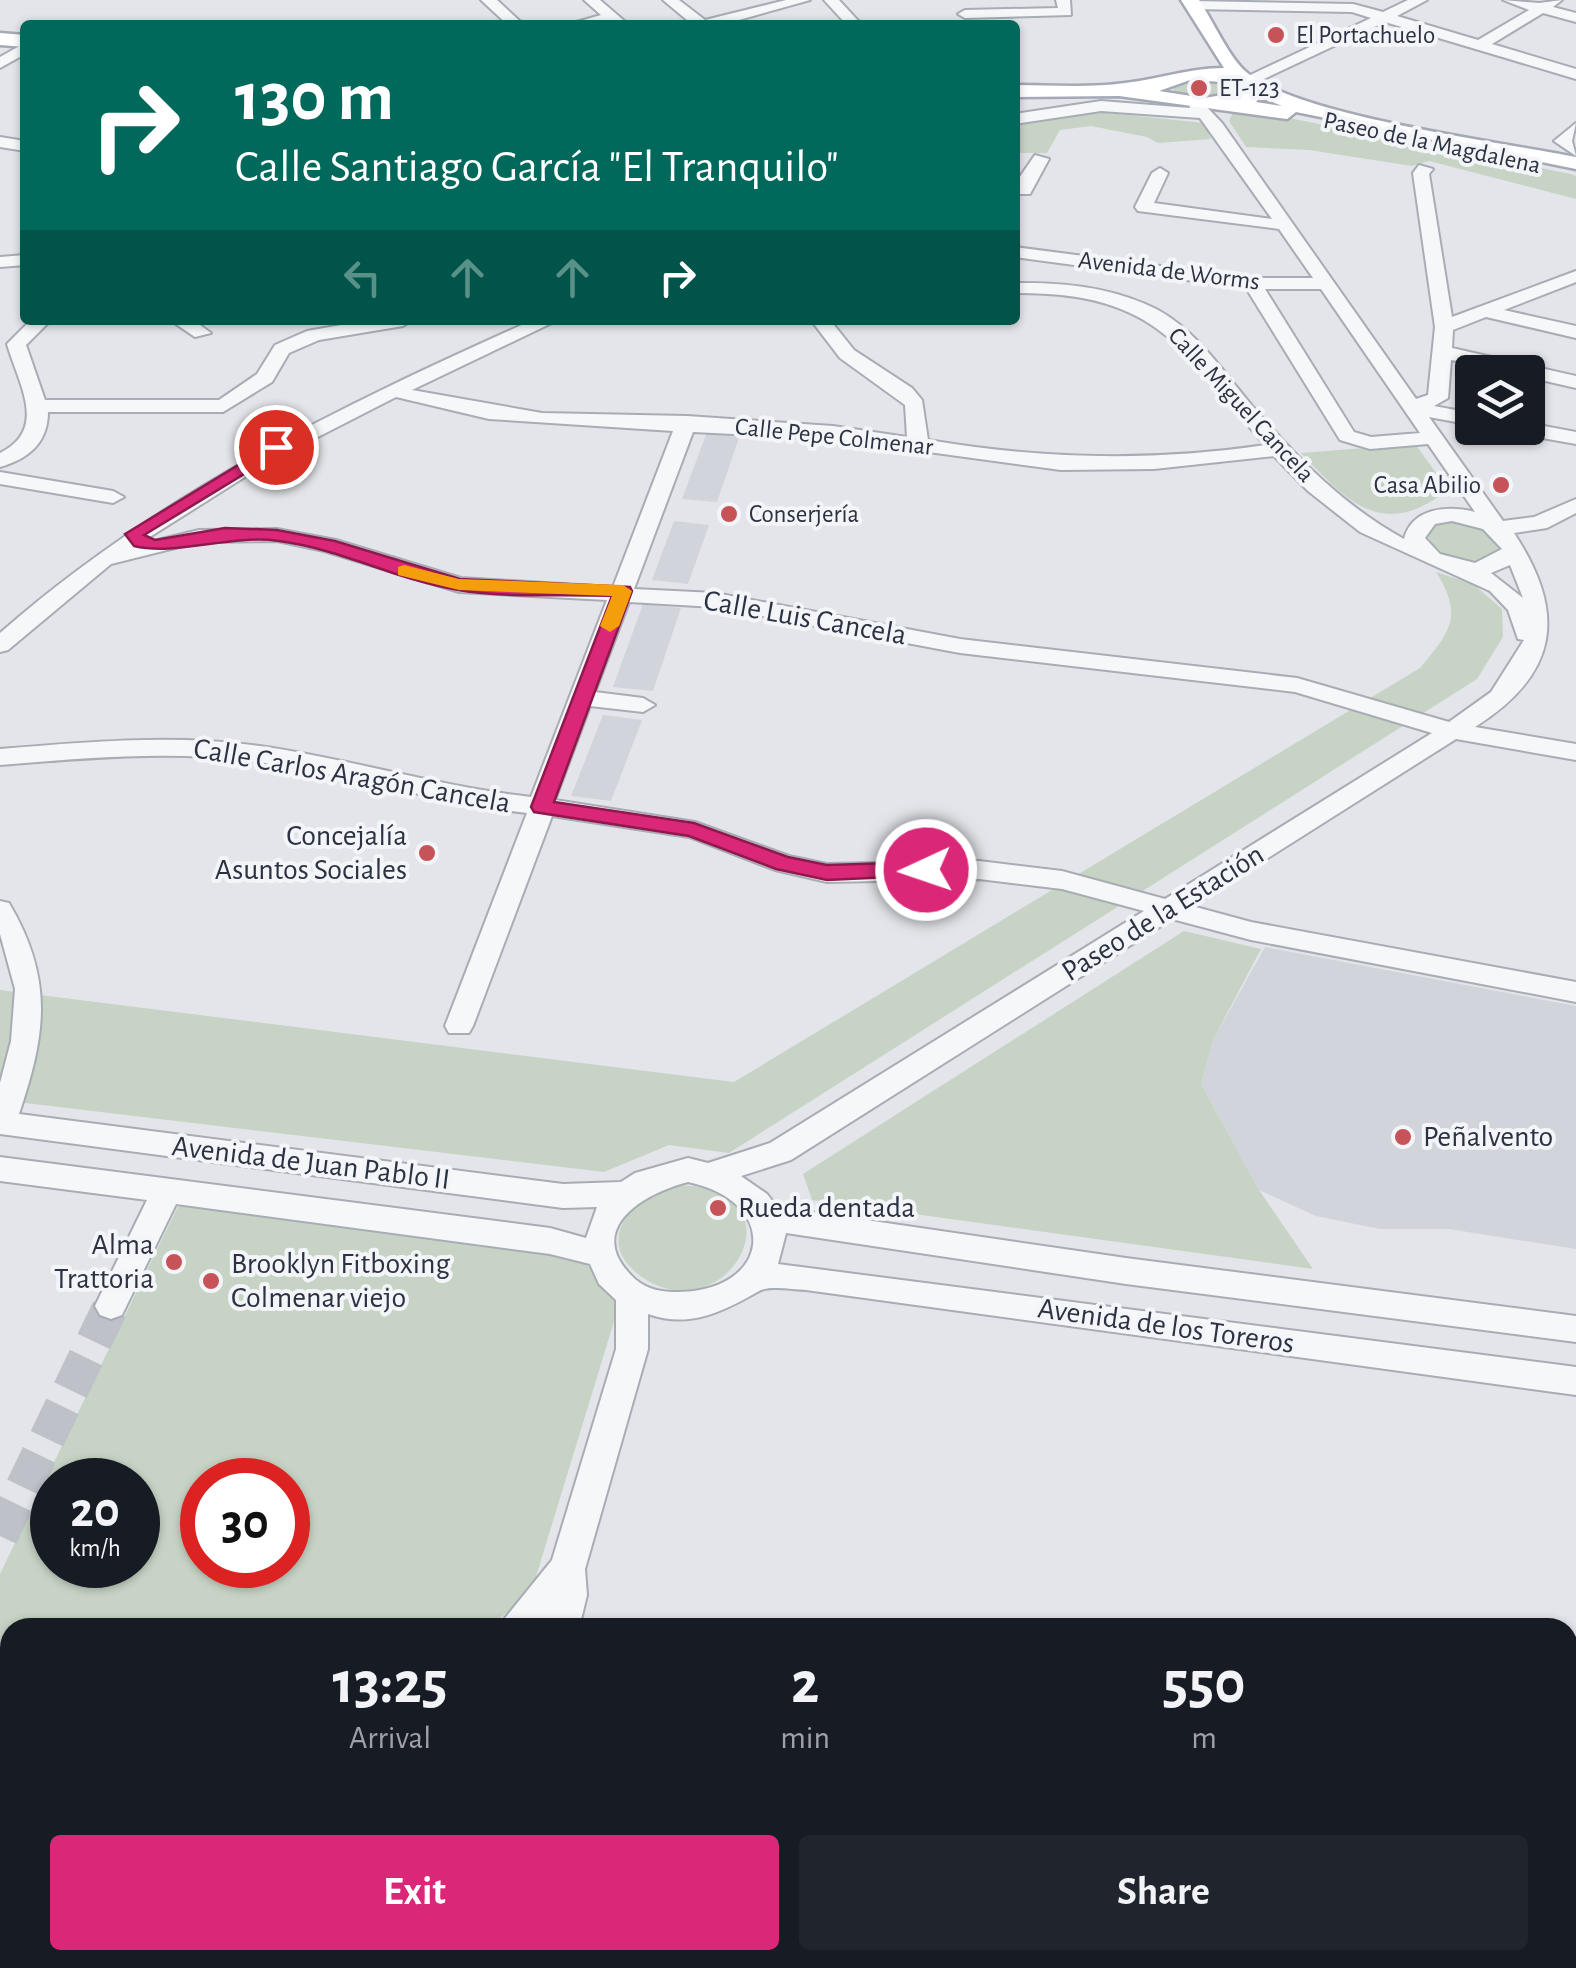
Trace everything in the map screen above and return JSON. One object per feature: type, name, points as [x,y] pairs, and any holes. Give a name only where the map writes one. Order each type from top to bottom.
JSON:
[{"type":"main road","points":[[1164,89],[1198,67],[1198,50],[1168,2]]},
{"type":"main road","points":[[1192,2],[1249,82]]},
{"type":"main road","points":[[1187,74],[1249,82]]},
{"type":"main road","points":[[1213,110],[1244,99],[1249,82]]},
{"type":"main road","name":"Paseo de la Magdalena","points":[[1249,82],[1307,109],[1573,161]]},
{"type":"main road","name":"Paseo de la Magdalena","points":[[1020,91],[1164,89],[1213,110],[1573,161]]},
{"type":"street","points":[[488,0],[511,20]]},
{"type":"street","points":[[590,0],[616,20]]},
{"type":"street","points":[[670,0],[696,20]]},
{"type":"street","points":[[750,0],[765,11]]},
{"type":"street","points":[[725,20],[803,0]]},
{"type":"street","points":[[831,0],[850,20]]},
{"type":"street","points":[[964,13],[1066,12],[1063,0]]},
{"type":"street","points":[[1249,82],[1420,0]]},
{"type":"street","points":[[1510,0],[1548,4],[1576,18]]},
{"type":"street","points":[[1192,2],[1340,7],[1576,74]]},
{"type":"street","points":[[1479,46],[1548,4]]},
{"type":"street","points":[[0,66],[20,50]]},
{"type":"street","points":[[1557,69],[1576,56]]},
{"type":"street","points":[[1020,103],[1068,110]]},
{"type":"street","points":[[1020,118],[1100,106],[1213,110],[1256,184],[1264,221]]},
{"type":"street","points":[[1573,161],[1562,141],[1576,128]]},
{"type":"street","points":[[1020,190],[1024,190],[1041,159]]},
{"type":"street","points":[[1412,408],[1438,398],[1444,352],[1444,326],[1420,173],[1424,168]]},
{"type":"street","points":[[1160,173],[1144,207],[1264,221],[1301,249],[1497,527]]},
{"type":"street","name":"Avenida de Worms","points":[[1020,253],[1252,283],[1324,284]]},
{"type":"street","points":[[1444,326],[1570,282]]},
{"type":"street","points":[[1252,283],[1347,436],[1370,443],[1432,438]]},
{"type":"street","name":"Calle Miguel Cancela","points":[[1020,288],[1085,293],[1129,305],[1167,323],[1278,449],[1364,528],[1433,559],[1466,568]]},
{"type":"street","points":[[1487,312],[1576,332]]},
{"type":"street","points":[[0,461],[34,442],[40,432],[38,406],[16,344],[37,325]]},
{"type":"street","points":[[188,325],[202,333]]},
{"type":"street","points":[[38,406],[223,406],[265,378],[282,349],[314,335],[372,325]]},
{"type":"street","points":[[0,644],[96,561],[231,472],[392,390],[538,325]]},
{"type":"street","points":[[824,325],[847,354],[905,392],[915,404],[918,445]]},
{"type":"street","points":[[1444,352],[1576,382]]},
{"type":"street","name":"Calle Pepe Colmenar","points":[[392,390],[424,401],[502,414],[816,430],[1030,462],[1112,466],[1205,460],[1278,449]]},
{"type":"street","points":[[1412,408],[1455,416]]},
{"type":"street","points":[[460,1026],[536,835],[542,807],[687,422]]},
{"type":"street","points":[[1545,432],[1576,438]]},
{"type":"street","points":[[1433,559],[1414,538],[1455,498],[1456,472]]},
{"type":"street","points":[[0,478],[113,496]]},
{"type":"street","points":[[1466,568],[1495,566],[1539,523],[1576,505]]},
{"type":"street","name":"Calle Miguel Cancela","points":[[1344,511],[1372,522],[1475,518],[1497,527],[1539,523]]},
{"type":"street","name":"Paseo de la Estación","points":[[712,1173],[780,1152],[1492,706],[1518,678],[1540,624],[1530,586],[1497,527]]},
{"type":"street","name":"Calle Luis Cancela","points":[[96,561],[155,545],[225,533],[277,535],[328,545],[459,585],[623,591],[771,607],[1016,654],[1297,684],[1453,732],[1576,752]]},
{"type":"street","points":[[134,534],[140,542],[155,545]]},
{"type":"street","points":[[1466,568],[1499,585],[1517,602],[1529,655]]},
{"type":"street","points":[[582,698],[643,705]]},
{"type":"street","name":"Calle Carlos Aragón Cancela","points":[[0,757],[50,750],[194,747],[260,754],[542,807],[646,819],[694,830],[784,864],[827,872],[979,870],[1030,874],[1250,931],[1576,992]]},
{"type":"street","points":[[0,910],[21,940],[29,983],[28,1045],[1,1123]]},
{"type":"street","name":"Avenida de Juan Pablo II","points":[[1,1123],[563,1196],[622,1194]]},
{"type":"street","points":[[762,1209],[780,1152]]},
{"type":"street","name":"Avenida de Juan Pablo II","points":[[0,1169],[550,1241],[601,1254]]},
{"type":"street","points":[[664,1173],[712,1173],[745,1188],[762,1209],[770,1241],[755,1276],[726,1298],[708,1304],[669,1307],[632,1294],[607,1270],[601,1254],[601,1228],[622,1194],[664,1173]]},
{"type":"street","points":[[112,1306],[168,1189]]},
{"type":"street","name":"Avenida de los Toreros","points":[[762,1209],[1068,1263],[1576,1329]]},
{"type":"street","name":"Avenida de los Toreros","points":[[755,1276],[806,1277],[1576,1381]]},
{"type":"street","points":[[563,1618],[569,1595],[567,1568],[632,1349],[632,1294]]},
{"type":"street","points":[[632,1349],[669,1307]]},
{"type":"street","points":[[524,1618],[567,1568]]},
{"type":"shaded area","points":[[707,432],[740,435],[717,502],[682,499]]},
{"type":"shaded area","points":[[674,521],[709,525],[688,584],[652,580]]},
{"type":"shaded area","points":[[643,604],[681,608],[653,691],[613,687]]},
{"type":"shaded area","points":[[603,715],[642,720],[611,801],[571,796]]},
{"type":"shaded area","name":"Peñalvento","points":[[1265,947],[1576,1006],[1576,1249],[1449,1229],[1380,1229],[1316,1216],[1259,1190],[1201,1084],[1213,1040]]},
{"type":"green space","points":[[1185,79],[1238,81],[1245,90],[1219,100],[1178,96],[1171,86]]},
{"type":"green space","points":[[1234,110],[1571,174],[1576,176],[1576,199],[1429,161],[1412,166],[1309,150],[1246,147],[1229,121]]},
{"type":"green space","points":[[1090,111],[1204,123],[1211,139],[1158,143],[1147,137],[1091,126],[1060,130],[1047,153],[1020,153],[1020,122]]},
{"type":"green space","points":[[1415,444],[1442,481],[1442,494],[1400,513],[1364,508],[1332,485],[1301,453]]},
{"type":"green space","points":[[1453,521],[1487,529],[1499,542],[1499,549],[1476,561],[1440,554],[1426,535],[1434,525]]},
{"type":"green space","points":[[1436,572],[1473,584],[1502,609],[1503,637],[1477,679],[729,1153],[669,1145],[604,1172],[0,1100],[0,990],[734,1082],[1420,668],[1450,623],[1450,600]]},
{"type":"green space","points":[[1184,931],[1261,949],[1213,1040],[1201,1084],[1259,1190],[1313,1269],[812,1200],[803,1174]]},
{"type":"green space","points":[[678,1185],[718,1192],[740,1209],[747,1231],[741,1254],[725,1275],[702,1288],[673,1290],[642,1277],[627,1263],[620,1249],[619,1235],[634,1209],[662,1190]]},
{"type":"green space","points":[[178,1206],[365,1224],[581,1258],[617,1299],[616,1315],[531,1593],[500,1618],[0,1618],[0,1574],[30,1512],[30,1588],[160,1588],[160,1458],[56,1458]]},
{"type":"tunnel","points":[[0,1536],[111,1306]]},
{"type":"slow traffic","points":[[404,571],[459,585],[623,591],[610,626]]},
{"type":"place","name":"El Portachuelo","points":[[1276,35]]},
{"type":"place","name":"ET-123","points":[[1199,88]]},
{"type":"place","name":"Casa Abilio","points":[[1501,485]]},
{"type":"place","name":"Conserjería","points":[[729,514]]},
{"type":"place","name":"Concejalía Asuntos Sociales","points":[[427,853]]},
{"type":"place","name":"Peñalvento","points":[[1403,1137]]},
{"type":"place","name":"Rueda dentada","points":[[718,1208]]},
{"type":"place","name":"Alma Trattoria","points":[[174,1262]]},
{"type":"place","name":"Brooklyn Fitboxing Colmenar viejo","points":[[211,1281]]},
{"type":"route","points":[[276,447],[134,534],[140,542],[155,545],[225,533],[277,535],[328,545],[422,577],[459,585],[623,591],[542,807],[646,819],[694,830],[784,864],[827,872],[926,870]]}]
